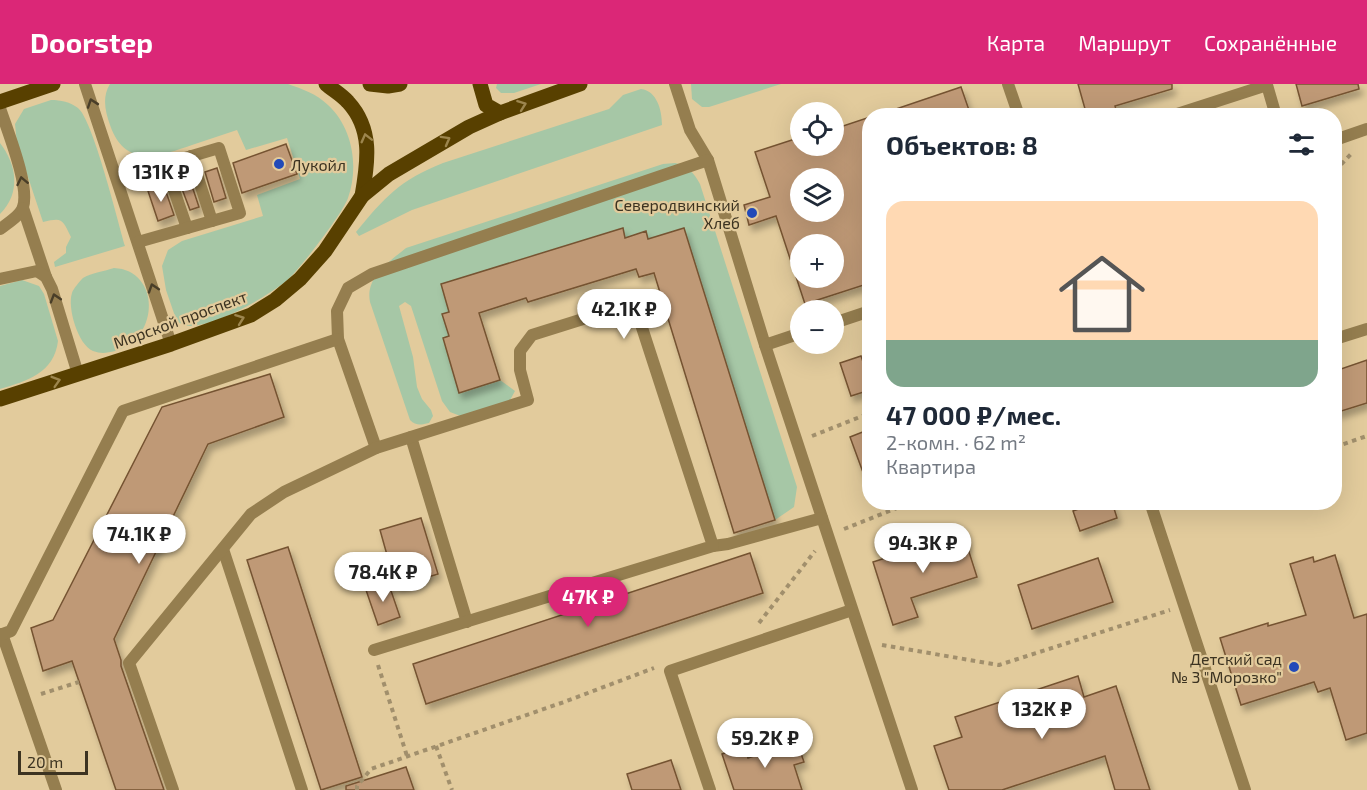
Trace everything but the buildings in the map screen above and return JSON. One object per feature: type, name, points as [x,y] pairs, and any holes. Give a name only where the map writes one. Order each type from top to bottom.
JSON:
[{"type":"main road","points":[[0,102],[53,84]]},
{"type":"main road","name":"Морской проспект","points":[[326,84],[348,100],[357,113],[367,137],[368,167],[363,196]]},
{"type":"main road","points":[[370,84],[388,86],[400,84]]},
{"type":"main road","points":[[480,84],[486,105],[500,113]]},
{"type":"main road","name":"Морской проспект","points":[[0,399],[171,344],[251,315],[275,300],[300,279],[325,251],[363,196],[388,174],[440,142],[500,113],[580,84]]},
{"type":"lane","points":[[85,84],[171,344]]},
{"type":"lane","points":[[675,84],[690,129],[708,160],[765,345],[912,790]]},
{"type":"lane","points":[[1008,84],[1016,108]]},
{"type":"lane","points":[[1196,108],[1267,85],[1274,108]]},
{"type":"lane","points":[[0,108],[24,185],[23,208],[46,278],[52,289],[78,374]]},
{"type":"lane","points":[[1342,138],[1367,129]]},
{"type":"lane","points":[[117,178],[219,148],[230,180],[240,213],[138,242]]},
{"type":"lane","points":[[191,156],[212,221]]},
{"type":"lane","points":[[376,448],[338,339],[337,311],[348,288],[372,274],[708,160]]},
{"type":"lane","points":[[165,164],[187,228]]},
{"type":"lane","points":[[0,229],[14,219],[23,208]]},
{"type":"lane","points":[[0,279],[38,271],[46,278]]},
{"type":"lane","points":[[173,790],[129,663],[251,514],[284,492],[376,448],[528,400],[520,370],[520,351],[532,335],[634,303],[713,546]]},
{"type":"lane","points":[[844,320],[862,314]]},
{"type":"lane","points":[[1342,337],[1367,329]]},
{"type":"lane","points":[[765,345],[790,337]]},
{"type":"lane","points":[[56,790],[1,634],[11,631],[123,411],[338,339]]},
{"type":"lane","points":[[411,437],[467,622]]},
{"type":"lane","points":[[1153,510],[1245,790]]},
{"type":"lane","points":[[374,650],[713,546],[822,518]]},
{"type":"lane","points":[[223,549],[302,790]]},
{"type":"lane","points":[[710,790],[670,671],[852,610]]},
{"type":"path","points":[[797,442],[862,416]]},
{"type":"path","points":[[1342,445],[1367,436]]},
{"type":"path","points":[[756,627],[827,536],[892,510]]},
{"type":"path","points":[[863,643],[999,665],[1184,606]]},
{"type":"path","points":[[374,650],[407,756]]},
{"type":"path","points":[[357,790],[357,786],[370,769],[564,702],[664,664]]},
{"type":"path","points":[[25,699],[79,682]]},
{"type":"path","points":[[436,746],[452,790]]},
{"type":"green space","points":[[110,84],[288,84],[319,98],[336,114],[352,148],[353,174],[348,198],[320,242],[285,282],[252,303],[214,321],[190,326],[177,322],[166,290],[162,266],[168,250],[182,241],[263,216],[257,195],[300,179],[287,138],[246,150],[237,130],[168,153],[145,156],[134,154],[117,139],[110,125],[105,104]]},
{"type":"green space","points":[[497,84],[541,84],[514,93],[501,93],[496,88]]},
{"type":"green space","points":[[691,84],[781,84],[709,107],[702,107],[692,99]]},
{"type":"green space","points":[[641,89],[651,93],[658,102],[662,125],[412,210],[359,236],[356,232],[394,191],[428,169],[609,109],[623,95]]},
{"type":"green space","points":[[51,100],[72,104],[84,116],[98,151],[125,246],[55,267],[54,262],[66,253],[71,237],[61,221],[43,222],[17,144],[15,124],[24,109]]},
{"type":"green space","points":[[0,143],[10,160],[14,188],[7,206],[0,214]]},
{"type":"green space","points":[[675,163],[690,170],[700,184],[797,487],[794,507],[775,520],[684,228],[648,239],[646,231],[625,238],[622,228],[441,284],[449,312],[449,336],[443,338],[459,392],[500,380],[515,391],[509,402],[463,417],[450,412],[442,401],[411,306],[405,302],[399,306],[413,357],[417,387],[433,416],[429,423],[424,424],[417,424],[410,420],[370,302],[369,293],[375,278],[406,248],[663,164]]},
{"type":"green space","points":[[114,268],[129,272],[140,280],[147,292],[149,305],[147,320],[141,333],[130,344],[115,351],[99,353],[88,347],[78,334],[72,316],[72,293],[83,278]]},
{"type":"green space","points":[[22,280],[39,286],[44,294],[58,341],[51,361],[38,374],[0,389],[0,286]]},
{"type":"place","name":"Лукойл","points":[[279,164]]},
{"type":"place","name":"Северодвинский Хлеб","points":[[752,213]]},
{"type":"place","name":"Детский сад № 3 \"Морозко\"","points":[[1294,667]]}]
